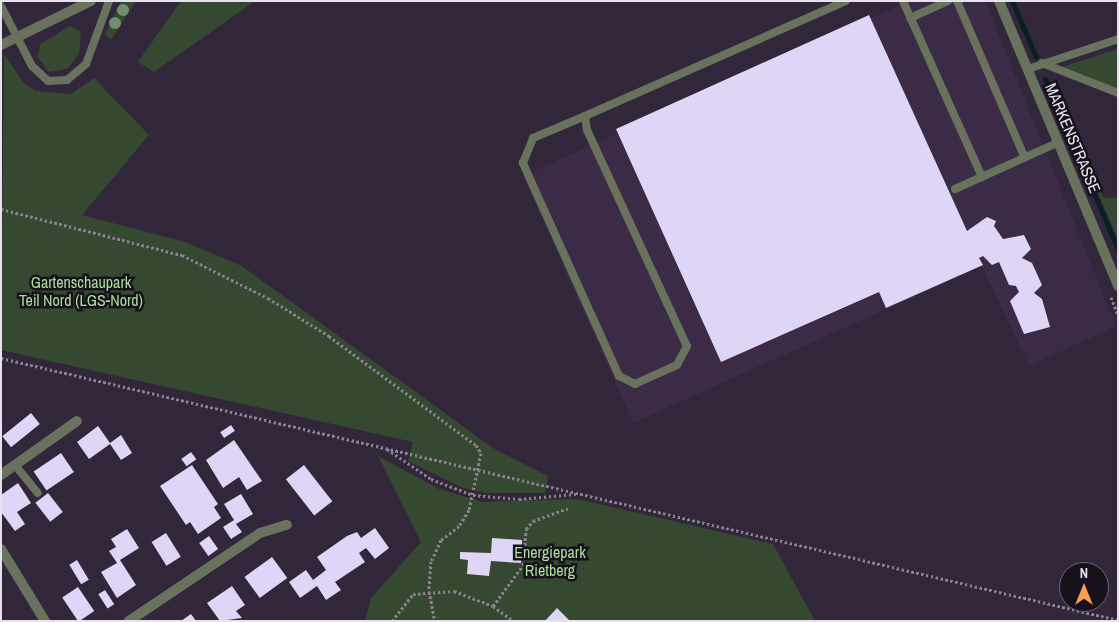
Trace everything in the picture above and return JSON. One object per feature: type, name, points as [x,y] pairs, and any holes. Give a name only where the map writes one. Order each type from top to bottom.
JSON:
[{"type":"street","points":[[1,45],[90,1]]},
{"type":"street","name":"MARKENSTRASSE","points":[[999,1],[1118,286]]},
{"type":"street","points":[[1,474],[77,421]]},
{"type":"street","points":[[129,621],[260,533],[287,525]]},
{"type":"street","points":[[1,549],[45,621]]},
{"type":"lane","points":[[1,6],[32,66],[48,81],[67,80],[86,64],[109,1]]},
{"type":"lane","points":[[585,116],[587,130],[687,346],[677,366],[635,384],[619,376],[523,163],[533,138],[846,1]]},
{"type":"lane","points":[[903,1],[982,177]]},
{"type":"lane","points":[[910,18],[948,1]]},
{"type":"lane","points":[[957,1],[1025,158]]},
{"type":"lane","points":[[1028,69],[1118,39]]},
{"type":"lane","points":[[1042,63],[1118,94]]},
{"type":"lane","points":[[955,189],[1059,142]]},
{"type":"lane","points":[[15,465],[38,493]]},
{"type":"path","points":[[1,209],[182,255],[268,298],[330,336],[476,444],[481,453],[478,471],[464,520],[434,549],[430,591],[435,621]]},
{"type":"path","points":[[1,358],[1118,620]]},
{"type":"path","points":[[388,450],[431,479],[473,495],[519,499],[576,494]]},
{"type":"path","points":[[493,606],[523,565],[526,529],[533,521],[568,508]]},
{"type":"path","points":[[392,621],[413,594],[430,591],[454,591],[493,606],[514,621]]},
{"type":"shaded area","points":[[909,1],[985,1],[1116,326],[1029,366],[982,266],[633,423],[523,176]]},
{"type":"green space","points":[[121,1],[136,1],[111,40],[105,34]]},
{"type":"green space","points":[[181,1],[255,1],[154,72],[138,62]]},
{"type":"green space","points":[[70,26],[81,31],[79,54],[67,69],[49,72],[38,57],[40,44]]},
{"type":"green space","points":[[1118,49],[1118,89],[1059,69],[1062,67]]},
{"type":"green space","name":"Gartenschaupark Teil Nord (LGS-Nord)","points":[[4,54],[24,83],[36,91],[71,94],[94,78],[149,135],[82,215],[185,242],[242,266],[493,448],[548,476],[545,493],[486,493],[463,488],[408,461],[413,442],[1,350]]},
{"type":"green space","points":[[1091,176],[1104,198],[1118,198],[1118,240]]},
{"type":"green space","name":"Energiepark Rietberg","points":[[378,456],[439,489],[482,502],[577,499],[773,544],[815,621],[365,621],[371,598],[421,542]]},
{"type":"building","points":[[869,15],[967,231],[987,217],[996,221],[994,226],[1003,239],[1024,235],[1031,249],[1022,258],[1032,263],[1042,285],[1034,293],[1042,299],[1050,327],[1024,334],[1010,301],[1019,292],[1016,286],[1009,285],[999,262],[992,265],[983,256],[979,258],[983,265],[886,308],[879,292],[721,362],[616,129]]},
{"type":"building","points":[[31,413],[40,424],[11,447],[2,436]]},
{"type":"building","points":[[231,425],[235,431],[224,438],[220,432]]},
{"type":"building","points":[[98,426],[110,443],[121,435],[132,453],[121,460],[110,444],[89,459],[77,442]]},
{"type":"building","points":[[234,440],[262,481],[247,490],[239,477],[223,488],[206,460]]},
{"type":"building","points":[[191,452],[196,459],[187,466],[181,459]]},
{"type":"building","points":[[61,453],[74,472],[47,491],[34,471]]},
{"type":"building","points":[[192,465],[218,504],[214,507],[221,518],[198,534],[190,522],[186,525],[160,486]]},
{"type":"building","points":[[304,465],[332,501],[314,515],[286,479]]},
{"type":"building","points":[[18,483],[31,503],[17,512],[25,524],[15,531],[1,512],[1,495]]},
{"type":"building","points":[[48,493],[63,512],[50,522],[35,503]]},
{"type":"building","points":[[241,494],[253,514],[236,524],[242,532],[231,539],[223,527],[234,520],[224,504]]},
{"type":"building","points":[[375,528],[389,548],[375,559],[366,548],[359,553],[365,562],[335,582],[341,590],[326,600],[317,586],[300,598],[289,582],[306,570],[313,580],[326,570],[317,557],[347,536],[357,532],[361,538]]},
{"type":"building","points":[[127,529],[139,548],[120,560],[136,585],[117,598],[101,572],[117,563],[109,551],[116,547],[111,539]]},
{"type":"building","points":[[166,533],[181,557],[166,566],[152,542]]},
{"type":"building","points":[[209,536],[218,549],[208,556],[199,543]]},
{"type":"building","points":[[492,538],[522,540],[521,563],[491,561],[489,576],[467,574],[468,560],[460,559],[460,552],[491,553]]},
{"type":"building","points":[[272,557],[287,578],[260,598],[244,577]]},
{"type":"building","points":[[77,560],[89,580],[81,584],[69,565]]},
{"type":"building","points":[[232,586],[245,605],[236,611],[242,618],[220,621],[207,603]]},
{"type":"building","points":[[78,587],[94,611],[78,621],[62,598]]},
{"type":"building","points":[[105,590],[114,604],[108,609],[98,594]]},
{"type":"building","points":[[557,608],[570,621],[545,621]]},
{"type":"building","points":[[191,614],[196,621],[181,621]]},
{"type":"waterway","points":[[1012,1],[1036,57]]},
{"type":"waterway","points":[[1045,79],[1118,249]]}]
